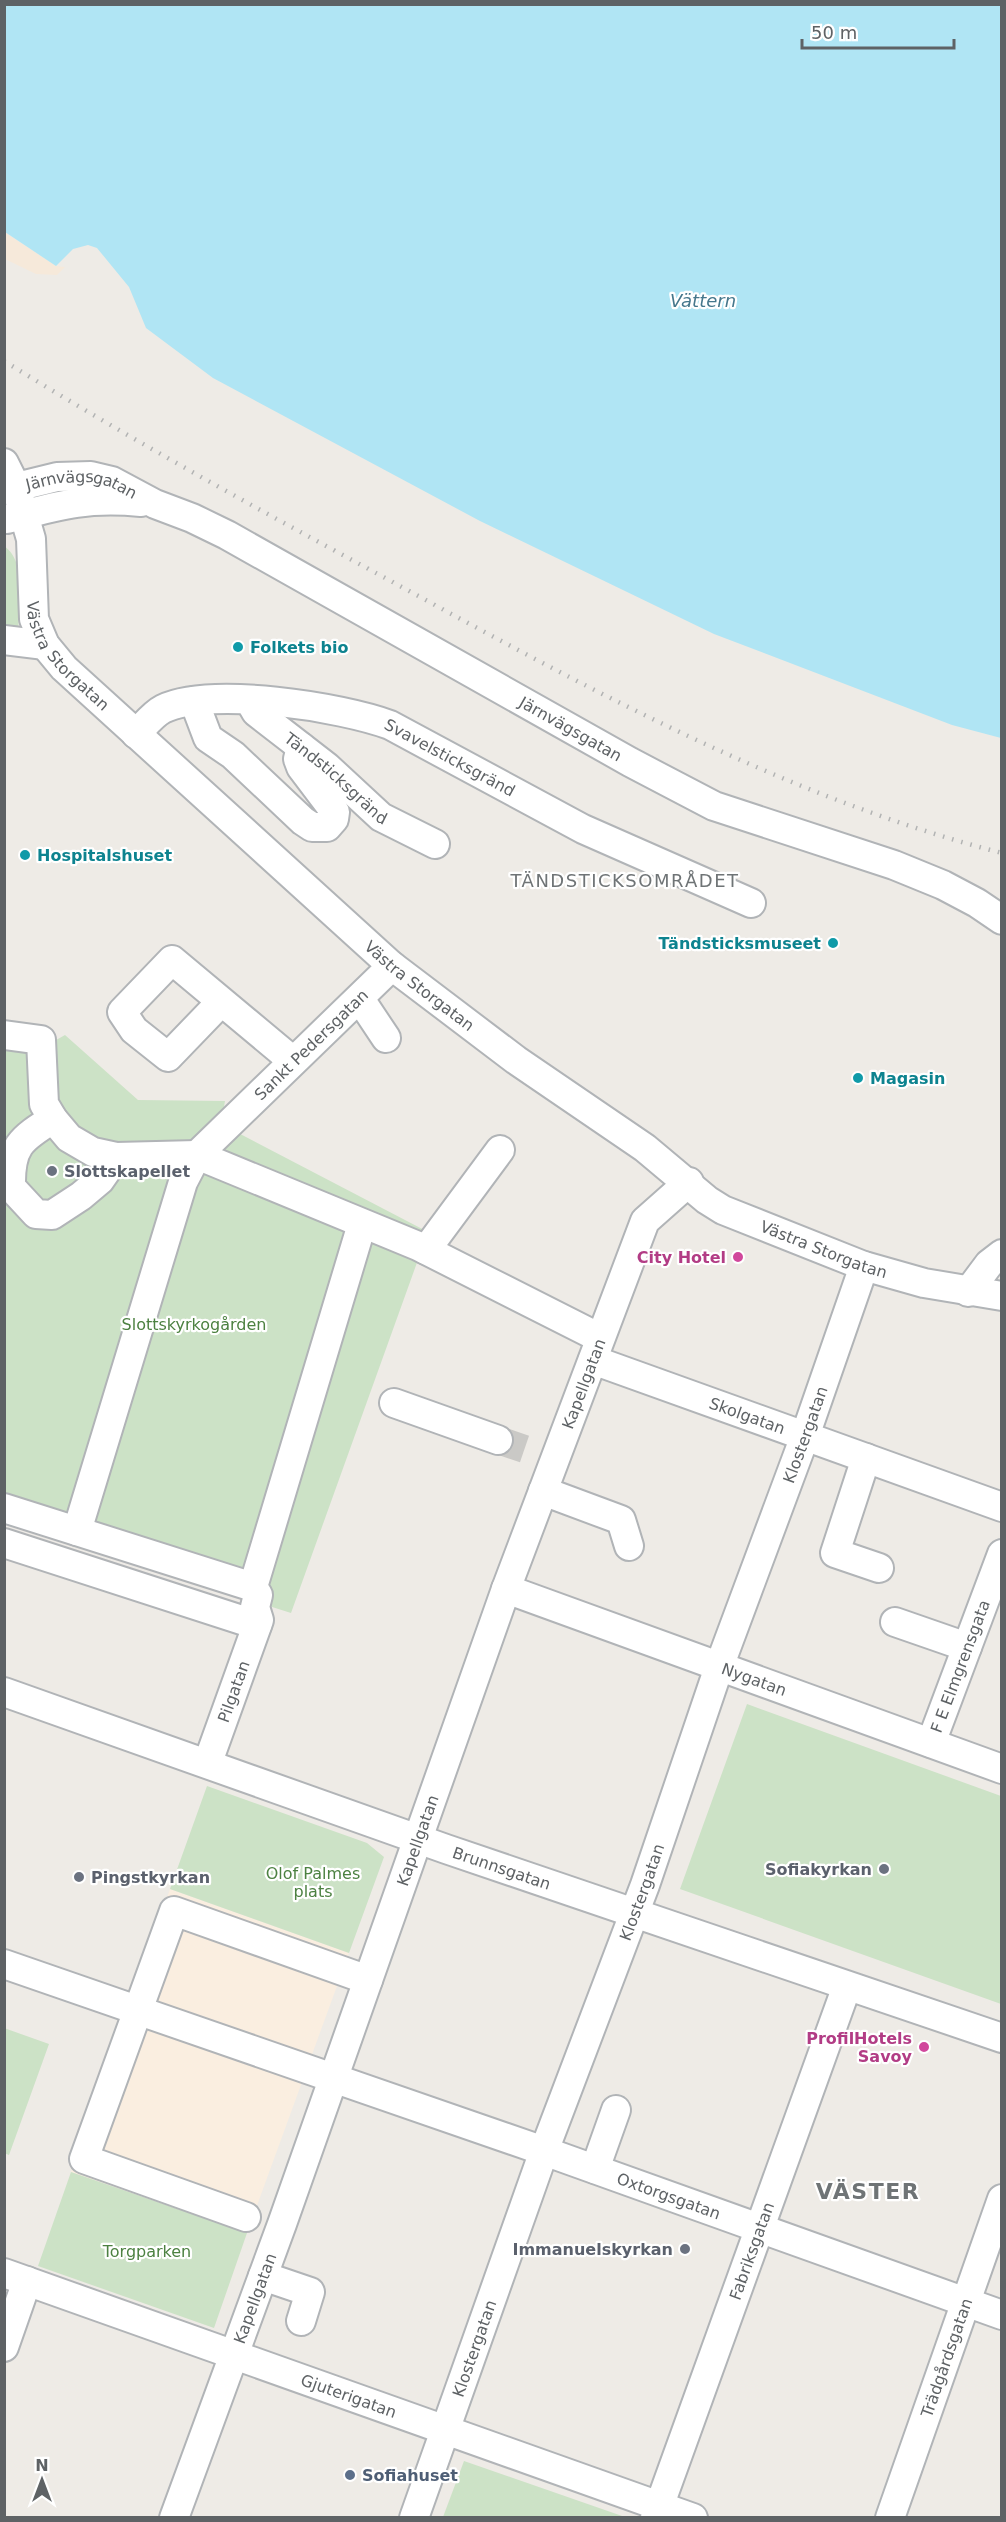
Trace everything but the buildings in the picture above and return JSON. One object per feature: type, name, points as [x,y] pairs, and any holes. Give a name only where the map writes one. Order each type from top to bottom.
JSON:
[{"type":"street","name":"Järnvägsgatan","points":[[8,480],[91,476],[112,481],[155,504],[192,518],[226,536],[630,762],[714,806],[894,865],[943,885],[978,903],[1002,920]]},
{"type":"street","name":"Västra Storgatan","points":[[8,480],[14,517],[34,557],[34,619],[45,645],[64,668],[392,966],[516,1060],[645,1148],[689,1182],[707,1200],[723,1210],[864,1266],[924,1283],[1002,1296]]},
{"type":"street","name":"Järnvägsgatan","points":[[14,517],[85,500],[155,504]]},
{"type":"street","points":[[4,640],[45,645]]},
{"type":"street","name":"Svavelsticksgränd","points":[[136,734],[163,709],[194,701],[249,700],[350,713],[390,725],[583,829],[751,903]]},
{"type":"street","name":"Tändsticksgränd","points":[[249,700],[256,712],[327,767],[381,817],[435,844]]},
{"type":"street","points":[[194,701],[208,738],[233,755],[303,821],[312,827],[327,827],[334,819],[335,812],[301,767],[298,759],[301,747]]},
{"type":"street","name":"Sankt Pedersgatan","points":[[197,1155],[228,1122],[360,999],[392,966]]},
{"type":"street","points":[[360,999],[386,1038]]},
{"type":"street","points":[[221,1002],[293,1061]]},
{"type":"street","points":[[4,1035],[41,1040],[44,1104],[52,1119],[69,1138],[93,1152],[116,1157],[197,1155],[180,1193],[76,1531]]},
{"type":"street","points":[[52,1119],[34,1131],[13,1153],[8,1188],[36,1214],[52,1215],[100,1180],[116,1157]]},
{"type":"street","points":[[422,1247],[500,1150]]},
{"type":"street","name":"Skolgatan","points":[[197,1155],[422,1247],[597,1349],[805,1436],[1002,1507]]},
{"type":"street","name":"Kapellgatan","points":[[174,2517],[263,2276],[506,1589],[543,1491],[546,1456],[597,1349],[645,1221],[689,1182]]},
{"type":"street","points":[[4,1543],[258,1623],[255,1607],[258,1595],[254,1587],[362,1224]]},
{"type":"street","points":[[968,1292],[989,1264],[1002,1254]]},
{"type":"street","name":"Klostergatan","points":[[414,2517],[544,2151],[632,1913],[645,1885],[719,1667],[805,1436],[864,1266]]},
{"type":"street","points":[[394,1403],[498,1440]]},
{"type":"street","points":[[866,1458],[835,1553],[879,1568]]},
{"type":"street","points":[[543,1491],[621,1520],[628,1546]]},
{"type":"street","points":[[4,1508],[254,1587]]},
{"type":"street","name":"F E Elmgrensgata","points":[[931,1743],[1002,1554]]},
{"type":"street","name":"Nygatan","points":[[506,1589],[1002,1769]]},
{"type":"street","points":[[895,1622],[967,1647]]},
{"type":"street","name":"Pilgatan","points":[[208,1762],[258,1623]]},
{"type":"street","name":"Brunnsgatan","points":[[4,1692],[632,1913],[1002,2038]]},
{"type":"street","points":[[246,2217],[84,2159],[174,1911],[368,1980]]},
{"type":"street","points":[[4,1964],[137,2011]]},
{"type":"street","name":"Fabriksgatan","points":[[657,2511],[847,1986]]},
{"type":"street","name":"Oxtorgsgatan","points":[[137,2011],[544,2151],[1002,2315]]},
{"type":"street","points":[[595,2169],[616,2110]]},
{"type":"street","name":"Trädgårdsgatan","points":[[890,2517],[1002,2199]]},
{"type":"street","points":[[263,2276],[310,2292],[301,2321]]},
{"type":"street","points":[[4,2347],[16,2277]]},
{"type":"street","name":"Gjuterigatan","points":[[16,2277],[446,2429],[657,2511],[693,2517]]},
{"type":"shaded area","points":[[170,1889],[349,1953],[247,2233],[71,2172]]},
{"type":"green space","points":[[4,546],[12,554],[19,575],[19,636],[5,633]]},
{"type":"green space","name":"Slottskyrkogården","points":[[65,1035],[138,1100],[225,1101],[221,1124],[428,1232],[291,1613],[5,1523],[5,1044],[42,1048]]},
{"type":"green space","points":[[747,1704],[1001,1796],[1001,2004],[680,1889]]},
{"type":"green space","name":"Olof Palmes plats","points":[[207,1786],[367,1843],[384,1857],[349,1953],[170,1889]]},
{"type":"green space","points":[[4,2028],[49,2044],[9,2155],[4,2153]]},
{"type":"green space","name":"Torgparken","points":[[71,2172],[247,2233],[214,2328],[38,2266]]},
{"type":"green space","points":[[464,2461],[625,2517],[443,2517]]},
{"type":"sand","points":[[4,232],[56,266],[65,267],[57,275],[36,274],[5,259]]},
{"type":"water","name":"Vättern","points":[[4,5],[1001,5],[1001,738],[952,725],[714,634],[480,521],[213,378],[146,328],[129,287],[97,248],[88,245],[73,249],[56,266],[5,232]]},
{"type":"tunnel","points":[[498,1440],[536,1453]]},
{"type":"railway","points":[[4,361],[243,501],[537,660],[687,736],[842,802],[921,830],[1002,853]]},
{"type":"place","name":"Folkets bio","points":[[238,647]]},
{"type":"place","name":"Hospitalshuset","points":[[25,855]]},
{"type":"place","name":"Tändsticksmuseet","points":[[833,943]]},
{"type":"place","name":"Magasin","points":[[858,1078]]},
{"type":"place","name":"Slottskapellet","points":[[52,1171]]},
{"type":"place","name":"City Hotel","points":[[738,1257]]},
{"type":"place","name":"Sofiakyrkan","points":[[884,1869]]},
{"type":"place","name":"Pingstkyrkan","points":[[79,1877]]},
{"type":"place","name":"ProfilHotels Savoy","points":[[924,2047]]},
{"type":"place","name":"Immanuelskyrkan","points":[[685,2249]]},
{"type":"place","name":"Sofiahuset","points":[[350,2475]]},
{"type":"district","name":"TÄNDSTICKSOMRÅDET","points":[[625,880]]},
{"type":"district","name":"VÄSTER","points":[[868,2191]]}]
